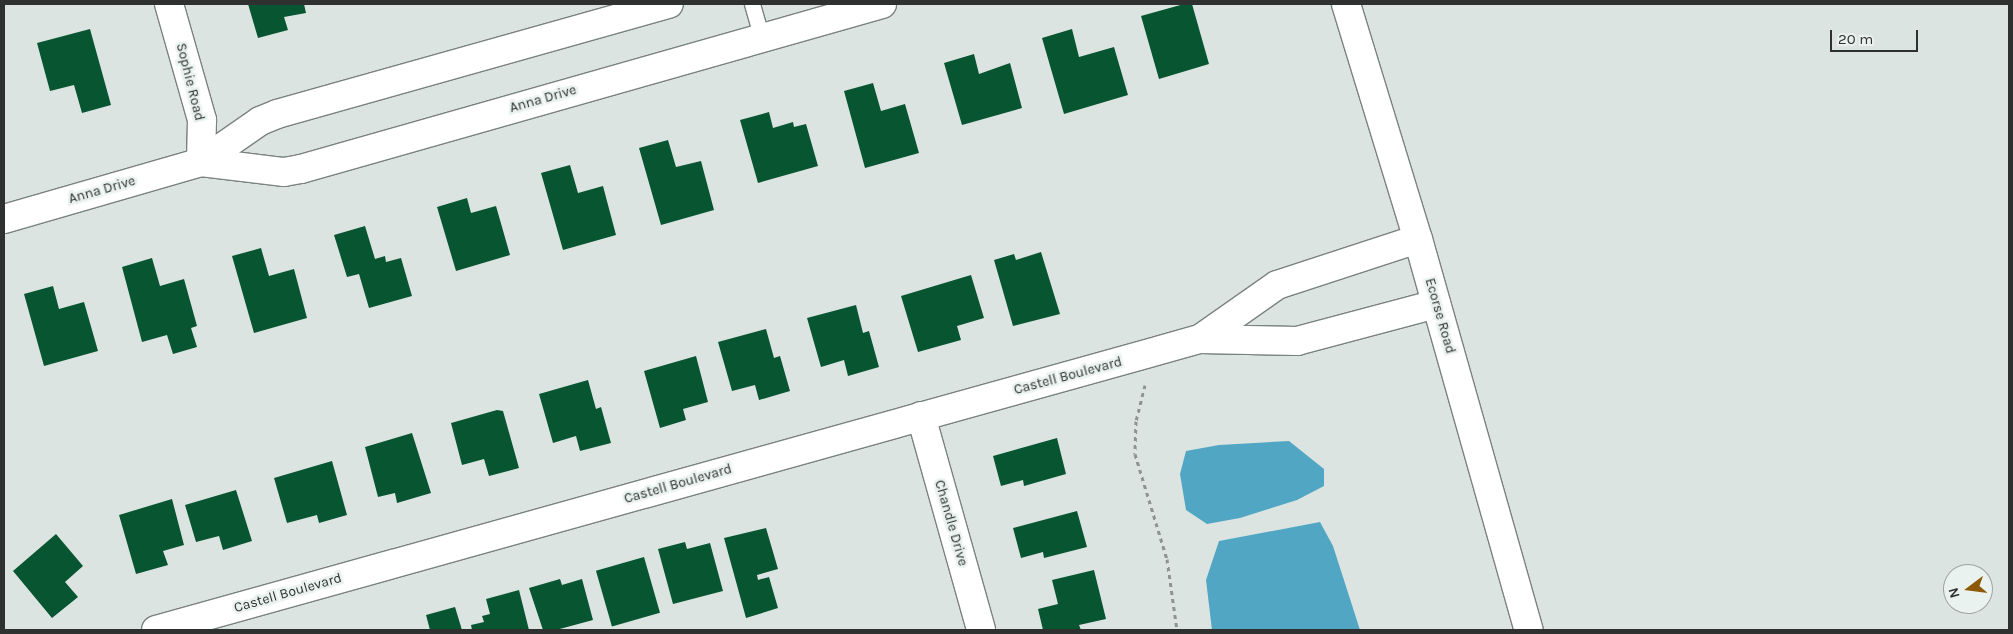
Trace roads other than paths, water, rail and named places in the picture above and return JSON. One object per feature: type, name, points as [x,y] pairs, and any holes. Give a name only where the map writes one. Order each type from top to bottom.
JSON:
[{"type":"street","name":"Sophie Road","points":[[169,4],[202,120],[201,162]]},
{"type":"street","name":"Anna Drive","points":[[4,219],[201,162],[260,121],[277,114],[669,4]]},
{"type":"street","name":"Anna Drive","points":[[201,162],[284,172],[301,169],[761,36],[882,4]]},
{"type":"street","name":"Ecorse Road","points":[[1346,4],[1418,239],[1529,630]]},
{"type":"street","name":"Castell Boulevard","points":[[1200,339],[1277,285],[1418,239]]},
{"type":"street","name":"Castell Boulevard","points":[[156,630],[1200,339],[1296,341],[1436,304]]},
{"type":"street","name":"Chandle Drive","points":[[922,416],[981,630]]},
{"type":"lane","points":[[752,4],[761,36]]},
{"type":"water","points":[[1289,441],[1324,469],[1324,486],[1297,500],[1240,518],[1207,524],[1186,510],[1180,474],[1186,451],[1219,445]]},
{"type":"water","points":[[1320,522],[1333,546],[1360,630],[1212,630],[1206,580],[1219,541]]}]
